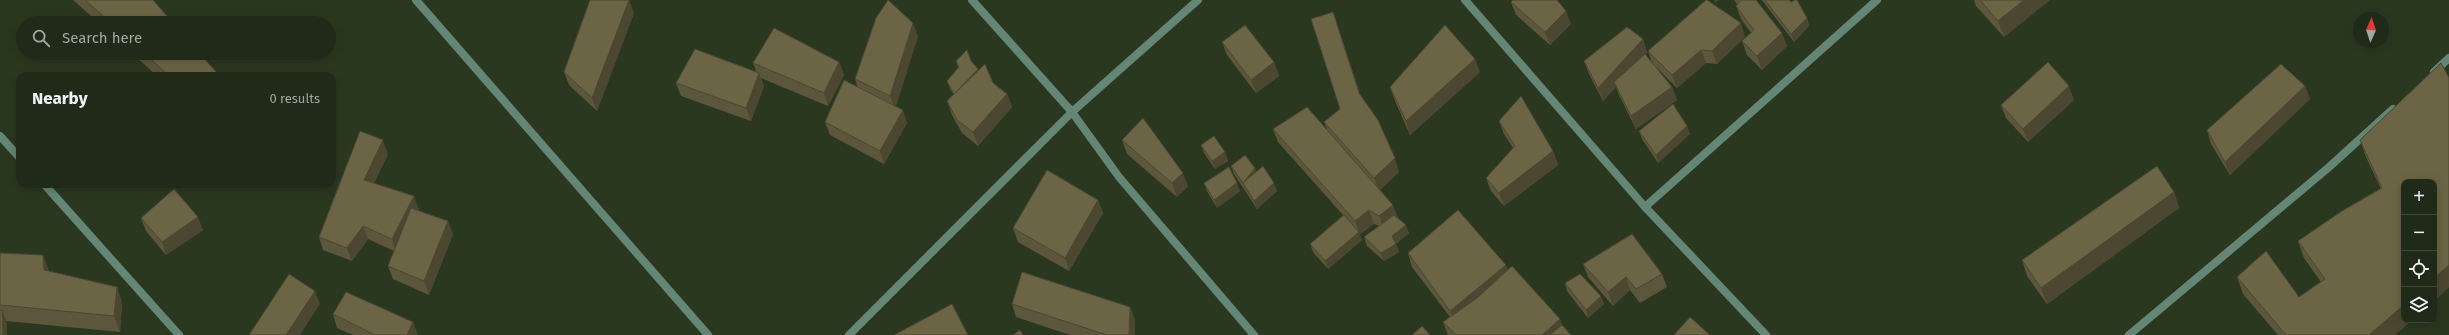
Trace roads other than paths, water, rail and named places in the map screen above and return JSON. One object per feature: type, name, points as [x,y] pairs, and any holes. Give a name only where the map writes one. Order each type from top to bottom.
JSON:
[{"type":"street","points":[[416,0],[708,335]]},
{"type":"street","points":[[972,0],[1072,112],[1119,177],[1254,335]]},
{"type":"street","points":[[849,335],[1072,112],[1198,0]]},
{"type":"street","points":[[1464,0],[1645,207],[1766,335]]},
{"type":"street","points":[[1645,207],[1877,0]]},
{"type":"street","points":[[2426,79],[2449,58]]},
{"type":"street","points":[[2129,335],[2328,168],[2397,105]]},
{"type":"street","points":[[0,136],[16,154]]},
{"type":"street","points":[[48,188],[180,335]]}]
